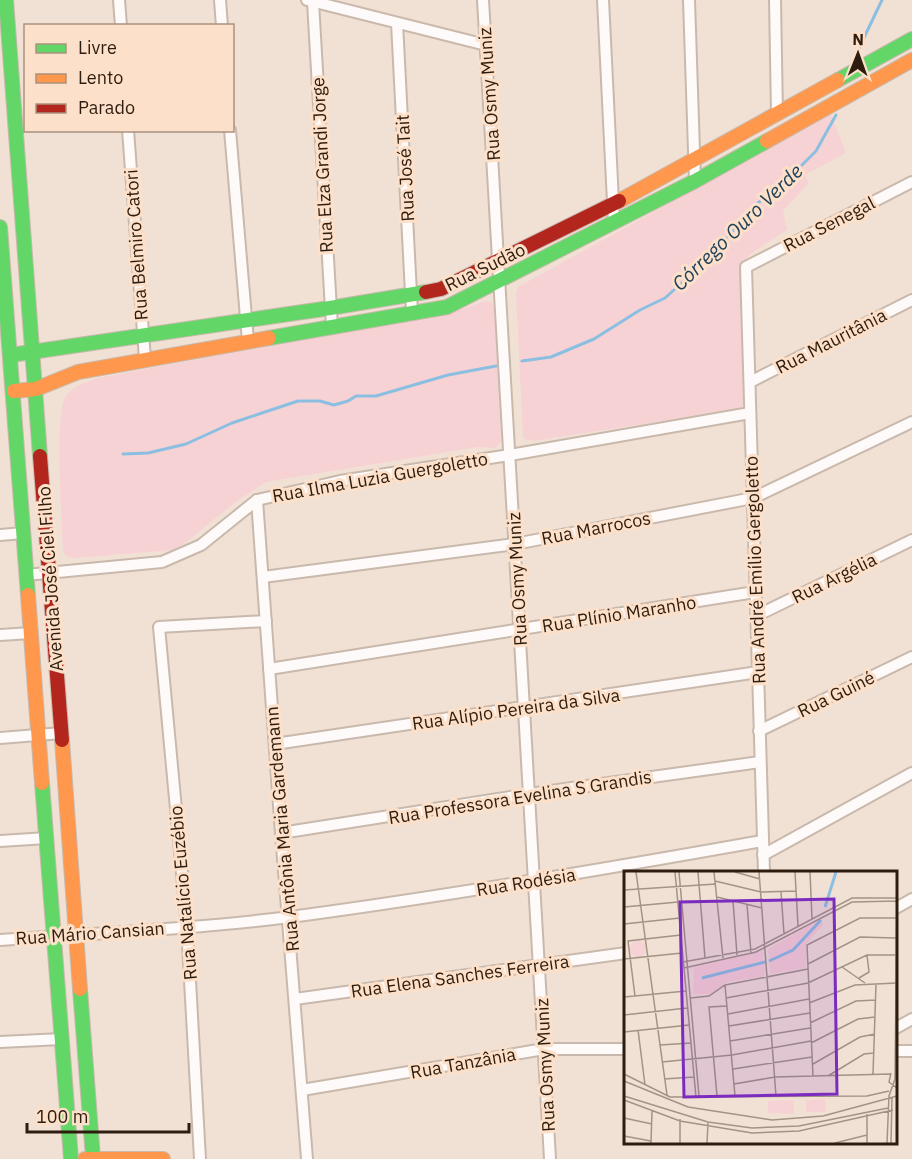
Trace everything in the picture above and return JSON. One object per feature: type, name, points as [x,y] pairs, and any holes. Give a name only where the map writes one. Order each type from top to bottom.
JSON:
[{"type":"street","name":"Avenida José Ciel Filho","points":[[6,0],[6,97],[36,389],[93,1158]]},
{"type":"street","points":[[119,0],[121,24]]},
{"type":"street","points":[[220,0],[222,24]]},
{"type":"street","name":"Rua Osmy Muniz","points":[[483,0],[550,1159]]},
{"type":"street","points":[[603,0],[614,222]]},
{"type":"street","points":[[689,0],[695,181]]},
{"type":"street","points":[[775,0],[777,114]]},
{"type":"street","points":[[310,1],[486,45]]},
{"type":"street","name":"Rua Elza Grandi Jorge","points":[[310,1],[332,327]]},
{"type":"street","name":"Rua José Tait","points":[[398,24],[412,313]]},
{"type":"street","name":"Rua Sudão","points":[[11,355],[143,337],[441,289],[614,203],[912,39]]},
{"type":"street","points":[[894,49],[898,67]]},
{"type":"street","name":"Rua Sudão","points":[[14,391],[36,389],[78,372],[145,359],[447,307],[695,181],[912,60]]},
{"type":"street","name":"Rua Belmiro Catori","points":[[128,132],[145,359]]},
{"type":"street","points":[[230,132],[248,341]]},
{"type":"street","name":"Rua Senegal","points":[[746,267],[912,182]]},
{"type":"street","name":"Avenida José Ciel Filho","points":[[0,227],[3,302],[14,391],[71,1159]]},
{"type":"street","name":"Rua André Emílio Gergoletto","points":[[746,267],[764,871]]},
{"type":"street","name":"Rua Mauritânia","points":[[750,382],[912,300]]},
{"type":"street","name":"Rua Ilma Luzia Guergoletto","points":[[26,575],[162,562],[201,545],[257,500],[340,481],[750,413]]},
{"type":"street","name":"Rua Marrocos","points":[[263,577],[515,544],[753,498],[912,422]]},
{"type":"street","name":"Rua Antônia Maria Gardemann","points":[[257,500],[307,1159]]},
{"type":"street","points":[[0,535],[23,533]]},
{"type":"street","name":"Rua Argélia","points":[[756,615],[912,540]]},
{"type":"street","name":"Rua Plínio Maranho","points":[[269,669],[755,592]]},
{"type":"street","name":"Rua Natalício Euzébio","points":[[200,1159],[187,927],[159,627],[266,621]]},
{"type":"street","points":[[0,635],[31,633]]},
{"type":"street","name":"Rua Guiné","points":[[759,731],[912,657]]},
{"type":"street","name":"Rua Alípio Pereira da Silva","points":[[275,744],[758,672]]},
{"type":"street","points":[[0,738],[62,733]]},
{"type":"street","name":"Rua Professora Evelina S Grandis","points":[[281,833],[529,794],[760,762]]},
{"type":"street","points":[[763,855],[912,773]]},
{"type":"street","points":[[0,841],[47,838]]},
{"type":"street","name":"Rua Rodésia","points":[[288,917],[534,881],[762,841]]},
{"type":"street","points":[[897,907],[912,899]]},
{"type":"street","name":"Rua Mário Cansian","points":[[0,940],[187,927],[288,917]]},
{"type":"street","name":"Rua Elena Sanches Ferreira","points":[[295,999],[624,953]]},
{"type":"street","points":[[897,1027],[912,1019]]},
{"type":"street","points":[[0,1042],[62,1039]]},
{"type":"street","name":"Rua Tanzânia","points":[[302,1090],[544,1049],[624,1049]]},
{"type":"street","points":[[897,1051],[912,1050]]},
{"type":"street","points":[[85,1159],[163,1159]]},
{"type":"shaded area","points":[[831,114],[846,153],[805,175],[809,183],[783,211],[787,230],[750,254],[743,263],[745,400],[741,409],[533,441],[525,439],[523,436],[516,294],[518,287]]},
{"type":"shaded area","points":[[485,301],[491,302],[495,309],[501,442],[495,448],[478,447],[266,482],[173,550],[73,558],[66,556],[63,550],[60,494],[60,424],[62,406],[66,396],[76,387],[98,378],[460,310]]},
{"type":"waterway","name":"Córrego Ouro Verde","points":[[859,48],[882,0]]},
{"type":"waterway","name":"Córrego Ouro Verde","points":[[522,361],[551,357],[594,339],[640,310],[665,298],[703,264],[758,203],[791,176],[816,151],[836,115]]},
{"type":"waterway","name":"Córrego Ouro Verde","points":[[123,454],[148,453],[186,444],[232,423],[298,401],[320,401],[334,405],[356,396],[376,396],[448,375],[496,366]]},
{"type":"traffic: fast","points":[[6,0],[40,456]]},
{"type":"traffic: fast","points":[[838,80],[912,39]]},
{"type":"traffic: fast","points":[[269,338],[447,307],[695,181],[767,141]]},
{"type":"traffic: fast","points":[[0,227],[28,595]]},
{"type":"traffic: fast","points":[[11,355],[426,292]]},
{"type":"traffic: fast","points":[[42,783],[71,1159]]},
{"type":"traffic: fast","points":[[80,989],[93,1158]]},
{"type":"traffic: slow","points":[[767,141],[912,60]]},
{"type":"traffic: slow","points":[[619,201],[838,80]]},
{"type":"traffic: slow","points":[[14,391],[36,389],[78,372],[269,338]]},
{"type":"traffic: slow","points":[[28,595],[42,783]]},
{"type":"traffic: slow","points":[[62,740],[80,989]]},
{"type":"traffic: slow","points":[[85,1159],[163,1159]]},
{"type":"traffic: jam","points":[[426,292],[441,289],[619,201]]},
{"type":"traffic: jam","points":[[40,456],[62,740]]}]
